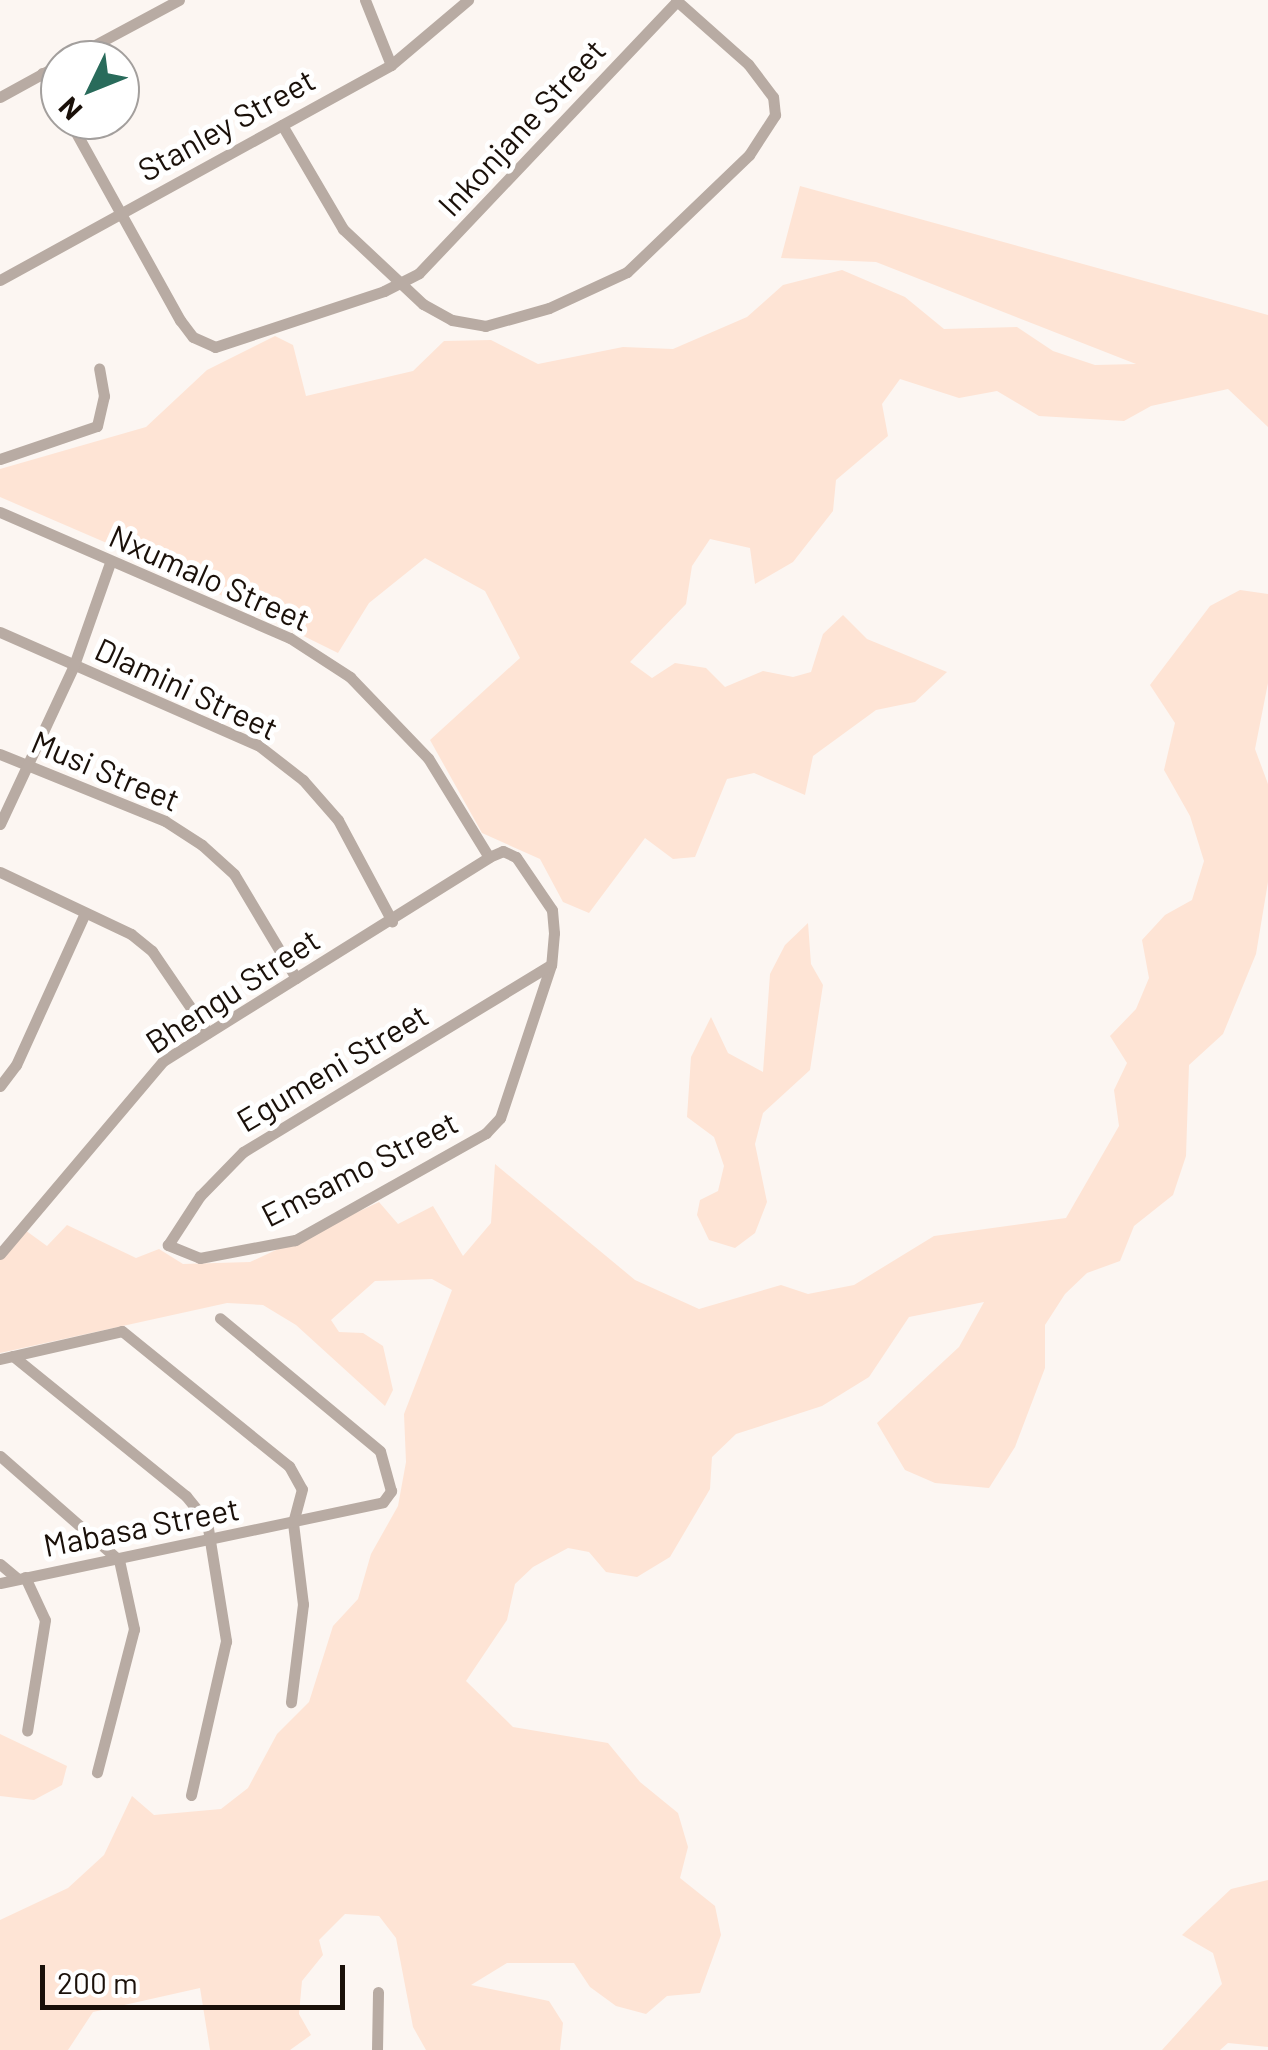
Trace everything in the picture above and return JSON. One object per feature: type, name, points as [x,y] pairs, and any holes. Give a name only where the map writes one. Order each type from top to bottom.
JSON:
[{"type":"street","points":[[104,40],[179,0]]},
{"type":"street","points":[[365,0],[391,65]]},
{"type":"street","name":"Stanley Street","points":[[0,280],[391,65],[468,0]]},
{"type":"street","points":[[282,124],[343,229],[399,284],[452,320],[485,326],[584,295],[627,272],[749,156],[775,115],[773,97],[748,64],[676,0]]},
{"type":"street","name":"Inkonjane Street","points":[[399,284],[459,234],[676,0]]},
{"type":"street","points":[[0,97],[40,74]]},
{"type":"street","points":[[81,140],[180,320],[193,337],[215,347],[399,284]]},
{"type":"street","points":[[0,459],[97,426],[103,408],[99,368]]},
{"type":"street","name":"Nxumalo Street","points":[[0,512],[290,638],[350,677],[428,758],[489,857]]},
{"type":"street","points":[[0,824],[74,665],[110,563]]},
{"type":"street","name":"Dlamini Street","points":[[0,632],[258,745],[303,780],[338,820],[392,921]]},
{"type":"street","name":"Musi Street","points":[[0,754],[165,822],[202,845],[234,874],[296,978]]},
{"type":"street","name":"Emsamo Street","points":[[168,1246],[200,1258],[295,1240],[486,1133],[500,1118],[551,965],[552,910],[530,869],[503,851],[489,857]]},
{"type":"street","name":"Bhengu Street","points":[[0,1254],[163,1061],[489,857]]},
{"type":"street","points":[[0,872],[85,913],[152,952],[208,1033]]},
{"type":"street","points":[[0,1086],[16,1065],[85,913]]},
{"type":"street","name":"Egumeni Street","points":[[168,1246],[200,1196],[243,1152],[551,965]]},
{"type":"street","name":"Mabasa Street","points":[[0,1582],[212,1541],[382,1502],[391,1491],[380,1450],[220,1318]]},
{"type":"street","points":[[6,1358],[122,1331],[288,1466],[302,1489],[294,1523],[304,1604],[291,1702]]},
{"type":"street","points":[[6,1358],[186,1496],[207,1522],[226,1641],[191,1795]]},
{"type":"street","points":[[0,1456],[119,1560],[134,1629],[97,1772]]},
{"type":"street","points":[[0,1564],[21,1578],[45,1620],[27,1731]]},
{"type":"street","points":[[377,2050],[378,1992]]},
{"type":"shaded area","points":[[800,186],[1268,315],[1268,427],[1228,389],[1151,406],[1124,421],[1039,416],[997,391],[959,398],[900,379],[882,404],[888,436],[836,480],[833,511],[793,562],[755,584],[750,548],[710,539],[692,566],[686,604],[630,662],[652,678],[675,663],[706,668],[725,687],[763,671],[793,677],[811,672],[823,634],[843,615],[867,639],[947,672],[915,702],[876,710],[813,756],[805,795],[754,773],[727,779],[695,857],[673,859],[645,838],[589,913],[563,902],[540,859],[482,833],[430,740],[520,658],[485,591],[425,558],[369,603],[338,653],[174,572],[0,497],[0,469],[146,427],[207,370],[275,336],[293,345],[306,396],[413,371],[444,341],[491,340],[538,364],[623,347],[673,349],[747,317],[783,285],[842,270],[905,297],[944,329],[1017,327],[1053,351],[1095,365],[1136,364],[876,262],[781,258]]},
{"type":"shaded area","points":[[1240,590],[1268,594],[1268,683],[1255,749],[1268,784],[1268,882],[1256,954],[1223,1034],[1189,1065],[1186,1156],[1173,1195],[1134,1226],[1120,1261],[1087,1273],[1065,1294],[1045,1325],[1045,1368],[1015,1447],[989,1488],[935,1483],[905,1470],[877,1423],[959,1347],[984,1302],[909,1317],[869,1377],[822,1406],[736,1434],[712,1457],[710,1489],[670,1557],[637,1577],[606,1572],[589,1552],[568,1548],[533,1567],[515,1584],[507,1620],[466,1681],[513,1727],[608,1743],[640,1782],[678,1813],[688,1847],[680,1878],[715,1906],[721,1935],[700,1993],[667,1996],[646,2014],[616,2006],[590,1987],[574,1963],[507,1963],[471,1985],[549,2001],[563,2023],[560,2050],[426,2050],[413,2027],[396,1938],[379,1916],[345,1914],[319,1940],[323,1955],[302,1981],[299,2014],[311,2035],[290,2050],[210,2050],[200,1988],[93,2012],[68,2050],[0,2050],[0,1920],[68,1888],[104,1855],[132,1796],[154,1815],[221,1809],[248,1788],[277,1734],[309,1702],[333,1626],[358,1599],[371,1554],[398,1506],[406,1462],[404,1414],[452,1290],[432,1279],[375,1281],[331,1320],[339,1332],[363,1333],[383,1346],[393,1390],[385,1406],[296,1325],[263,1305],[227,1303],[0,1353],[0,1260],[25,1230],[47,1246],[67,1225],[136,1258],[159,1249],[183,1264],[250,1262],[379,1202],[398,1224],[433,1206],[463,1256],[491,1223],[495,1164],[635,1280],[699,1309],[781,1285],[808,1294],[854,1285],[934,1236],[1066,1218],[1119,1126],[1114,1090],[1127,1063],[1110,1036],[1136,1009],[1149,978],[1142,940],[1165,915],[1192,900],[1204,861],[1190,816],[1164,770],[1175,723],[1150,685],[1210,606]]},
{"type":"shaded area","points":[[808,923],[811,964],[823,985],[810,1070],[763,1113],[755,1144],[767,1202],[755,1233],[735,1248],[709,1240],[697,1215],[700,1200],[718,1191],[724,1166],[714,1137],[687,1117],[691,1057],[711,1017],[728,1053],[763,1072],[770,974],[785,945]]},
{"type":"shaded area","points":[[0,1734],[67,1766],[62,1785],[34,1800],[0,1796]]},
{"type":"shaded area","points":[[1268,1880],[1268,2047],[1228,2043],[1220,2050],[1162,2050],[1222,1984],[1213,1953],[1182,1935],[1231,1889]]}]
